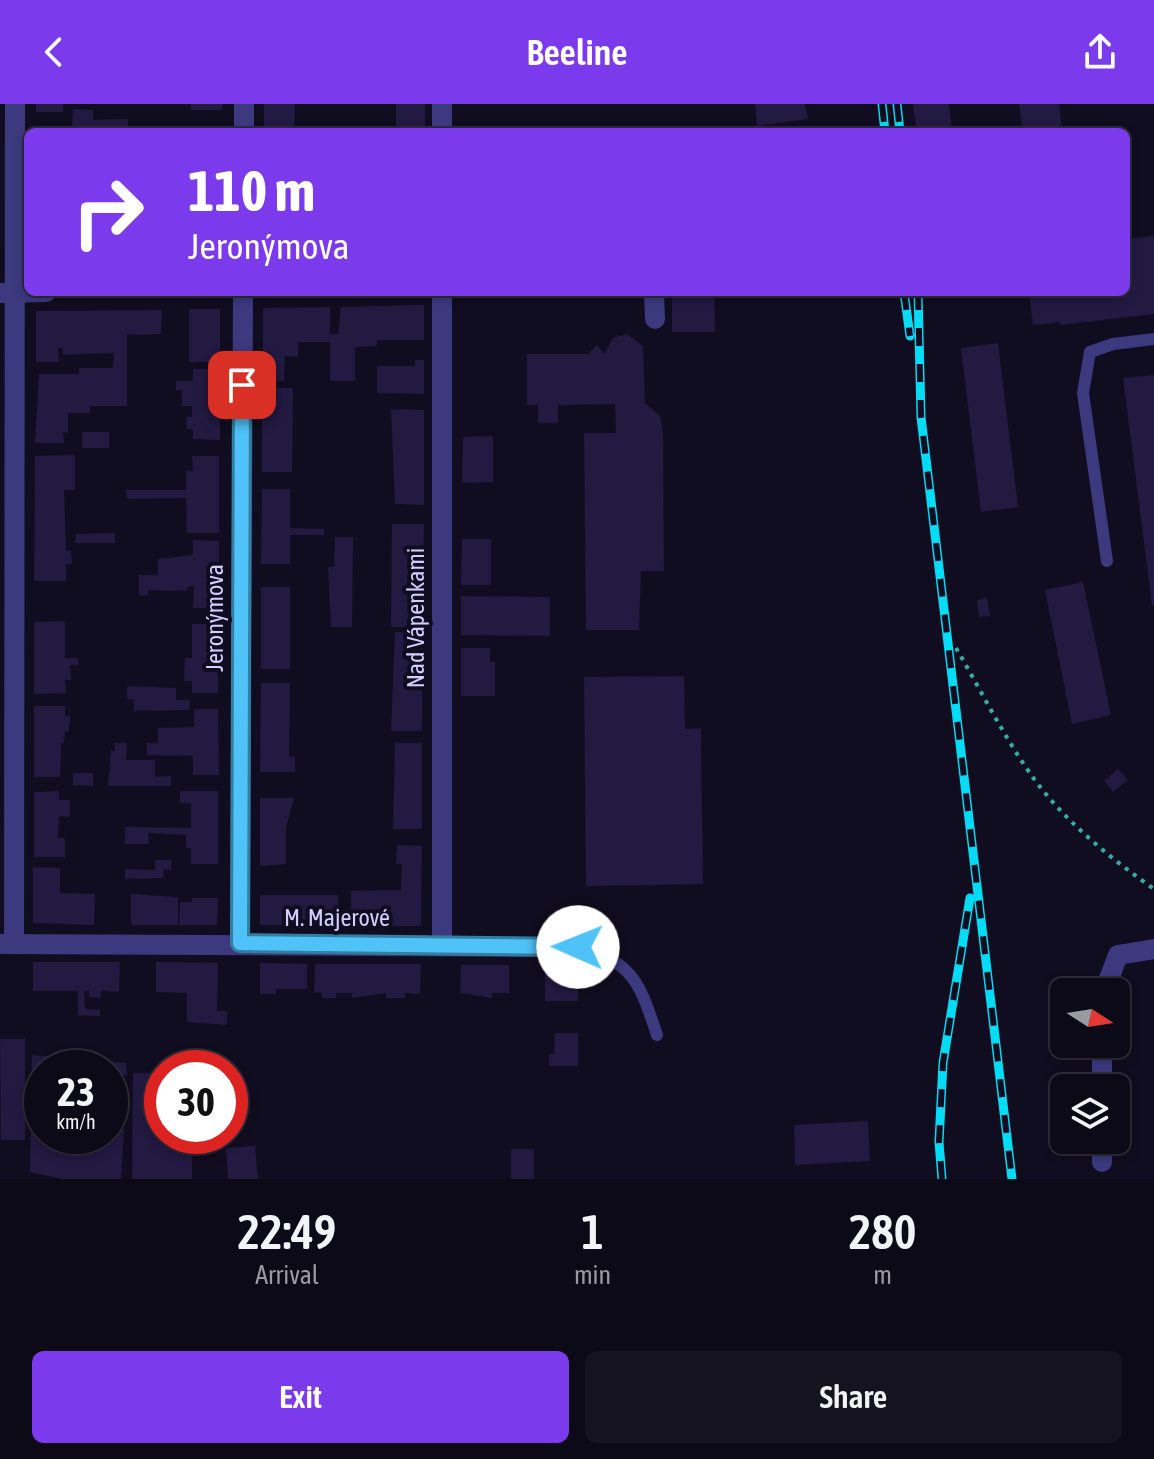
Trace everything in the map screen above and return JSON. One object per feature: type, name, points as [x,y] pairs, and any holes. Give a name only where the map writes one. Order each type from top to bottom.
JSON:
[{"type":"street","points":[[7,944],[8,293],[15,104]]},
{"type":"street","points":[[244,104],[244,128]]},
{"type":"street","points":[[442,104],[442,128]]},
{"type":"street","name":"Jeronýmova","points":[[240,943],[243,296]]},
{"type":"street","name":"Nad Vápenkami","points":[[442,296],[442,944]]},
{"type":"street","points":[[654,296],[655,319]]},
{"type":"street","name":"M. Majerové","points":[[7,944],[578,947]]},
{"type":"street","points":[[1109,978],[1118,955],[1154,949]]},
{"type":"street","points":[[1102,1154],[1102,1162]]},
{"type":"lane","points":[[1107,561],[1083,393],[1090,352],[1113,344],[1154,339]]},
{"type":"lane","points":[[578,947],[603,954],[634,976],[657,1035]]},
{"type":"path","points":[[956,648],[1041,788],[1074,825],[1117,863],[1154,889]]},
{"type":"building","points":[[36,104],[63,104],[63,112],[36,112]]},
{"type":"building","points":[[191,104],[222,104],[222,110],[191,110]]},
{"type":"building","points":[[264,104],[295,104],[294,128],[264,128]]},
{"type":"building","points":[[396,104],[425,104],[425,128],[396,128]]},
{"type":"building","points":[[755,104],[805,104],[808,119],[757,126]]},
{"type":"building","points":[[913,104],[949,104],[952,128],[916,128]]},
{"type":"building","points":[[1019,104],[1059,104],[1062,128],[1022,128]]},
{"type":"building","points":[[73,109],[93,110],[93,120],[128,119],[128,128],[72,128]]},
{"type":"building","points":[[1154,236],[1154,314],[1060,325],[1060,322],[1033,325],[1029,296],[1130,296],[1130,239]]},
{"type":"building","points":[[672,296],[714,296],[715,332],[672,332]]},
{"type":"building","points":[[424,305],[424,340],[377,340],[377,346],[355,347],[355,381],[330,381],[330,342],[298,342],[298,357],[285,356],[284,381],[263,381],[263,308],[330,307],[330,334],[338,334],[341,307]]},
{"type":"building","points":[[189,309],[220,309],[220,362],[189,362]]},
{"type":"building","points":[[162,310],[161,334],[127,335],[127,406],[90,406],[90,413],[68,413],[68,433],[63,432],[64,443],[35,443],[39,374],[79,374],[79,368],[113,368],[114,353],[63,355],[63,348],[58,348],[59,362],[36,362],[36,311]]},
{"type":"building","points":[[627,334],[643,346],[645,403],[660,416],[663,433],[664,571],[641,571],[639,630],[586,630],[584,433],[616,433],[615,404],[558,405],[558,423],[538,423],[538,405],[527,405],[527,354],[588,354],[597,345],[604,354],[613,338]]},
{"type":"building","points":[[998,343],[1018,507],[981,512],[961,348]]},
{"type":"building","points":[[415,360],[424,360],[424,394],[377,393],[377,366],[415,366]]},
{"type":"building","points":[[193,369],[220,369],[220,440],[193,439],[193,429],[187,429],[186,417],[192,417],[192,406],[182,406],[182,390],[176,390],[176,381],[193,381]]},
{"type":"building","points":[[1154,375],[1154,605],[1152,605],[1123,378]]},
{"type":"building","points":[[262,388],[293,388],[292,472],[262,472]]},
{"type":"building","points":[[391,409],[424,410],[424,505],[395,504]]},
{"type":"building","points":[[82,432],[109,432],[109,448],[82,448]]},
{"type":"building","points":[[493,436],[493,482],[462,483],[463,437]]},
{"type":"building","points":[[75,455],[75,490],[64,490],[66,551],[71,551],[72,564],[66,564],[66,581],[34,581],[35,456]]},
{"type":"building","points":[[192,456],[219,456],[219,533],[187,533],[186,498],[127,499],[126,490],[186,490],[186,471],[193,471]]},
{"type":"building","points":[[262,489],[290,489],[290,528],[324,529],[324,535],[290,535],[290,564],[261,564]]},
{"type":"building","points":[[392,524],[424,524],[422,628],[391,627]]},
{"type":"building","points":[[115,533],[115,543],[75,543],[76,534]]},
{"type":"building","points":[[335,537],[353,537],[352,627],[331,627],[328,567],[334,567]]},
{"type":"building","points":[[462,539],[491,539],[491,585],[461,585]]},
{"type":"building","points":[[193,540],[219,541],[219,608],[193,608],[194,586],[187,587],[187,591],[148,590],[148,595],[139,596],[139,575],[158,575],[158,559],[193,555]]},
{"type":"building","points":[[1083,582],[1111,715],[1072,724],[1045,590]]},
{"type":"building","points":[[261,587],[290,587],[290,669],[261,669]]},
{"type":"building","points":[[461,596],[550,597],[550,636],[461,635]]},
{"type":"building","points":[[987,598],[990,616],[979,617],[977,600]]},
{"type":"building","points":[[65,621],[65,658],[78,658],[78,665],[70,665],[71,680],[65,680],[66,693],[34,694],[34,622]]},
{"type":"building","points":[[192,624],[218,624],[218,693],[192,693],[192,681],[184,681],[185,658],[192,658]]},
{"type":"building","points":[[395,632],[423,632],[422,731],[391,731]]},
{"type":"building","points":[[461,648],[490,648],[490,662],[495,662],[495,696],[461,696]]},
{"type":"building","points":[[684,676],[685,729],[701,728],[703,884],[586,886],[584,677]]},
{"type":"building","points":[[261,683],[290,683],[289,757],[295,757],[295,772],[260,772]]},
{"type":"building","points":[[127,686],[176,688],[176,700],[190,700],[189,710],[134,711],[134,700],[127,699]]},
{"type":"building","points":[[34,706],[65,706],[65,716],[70,716],[69,731],[65,731],[64,743],[61,743],[60,777],[34,777]]},
{"type":"building","points":[[194,709],[218,709],[219,775],[193,775],[193,756],[147,755],[147,743],[158,743],[158,728],[194,727]]},
{"type":"building","points":[[115,743],[127,743],[126,760],[155,760],[155,777],[171,776],[171,786],[108,786],[111,751],[115,751]]},
{"type":"building","points":[[395,743],[422,743],[422,829],[393,829]]},
{"type":"building","points":[[1118,769],[1128,780],[1113,792],[1104,781]]},
{"type":"building","points":[[73,773],[93,773],[93,786],[73,785]]},
{"type":"building","points":[[59,791],[59,800],[70,800],[70,817],[59,816],[58,838],[65,838],[65,857],[34,857],[34,792]]},
{"type":"building","points":[[180,791],[218,791],[218,864],[191,864],[191,848],[186,848],[186,835],[148,833],[149,844],[125,844],[125,827],[191,828],[191,803],[180,803]]},
{"type":"building","points":[[260,798],[294,798],[286,827],[286,864],[260,866]]},
{"type":"building","points":[[397,845],[422,846],[421,926],[351,926],[351,891],[401,890],[402,864],[396,864]]},
{"type":"building","points":[[155,860],[172,860],[171,870],[164,869],[163,878],[125,879],[125,869],[155,870]]},
{"type":"building","points":[[33,867],[60,868],[60,893],[95,894],[94,925],[33,923]]},
{"type":"building","points":[[131,894],[178,897],[178,925],[131,925]]},
{"type":"building","points":[[260,895],[338,895],[338,925],[260,925]]},
{"type":"building","points":[[192,898],[218,898],[217,925],[179,925],[180,902],[192,902]]},
{"type":"building","points":[[33,962],[120,962],[119,992],[101,991],[101,998],[89,997],[89,991],[84,991],[85,1009],[100,1010],[100,1016],[78,1015],[78,991],[33,991]]},
{"type":"building","points":[[156,962],[218,963],[217,1011],[227,1011],[227,1025],[187,1022],[187,993],[156,992]]},
{"type":"building","points":[[260,963],[307,964],[307,989],[276,989],[276,994],[260,994]]},
{"type":"building","points":[[315,964],[421,964],[420,994],[405,993],[405,998],[386,998],[386,993],[352,998],[352,993],[336,993],[336,998],[322,998],[322,993],[314,992]]},
{"type":"building","points":[[461,965],[509,965],[509,993],[492,993],[492,998],[460,993]]},
{"type":"building","points":[[545,965],[579,965],[578,1001],[545,1001]]},
{"type":"building","points":[[555,1033],[578,1033],[578,1066],[549,1066],[549,1054],[554,1054]]},
{"type":"building","points":[[0,1039],[25,1039],[24,1140],[1,1140]]},
{"type":"building","points":[[133,1073],[144,1073],[144,1154],[192,1154],[192,1179],[132,1179]]},
{"type":"building","points":[[868,1121],[870,1161],[795,1165],[794,1125]]},
{"type":"building","points":[[248,1146],[255,1146],[258,1179],[228,1179],[226,1154],[248,1154]]},
{"type":"building","points":[[511,1149],[534,1149],[534,1179],[511,1179]]},
{"type":"building","points":[[30,1154],[123,1154],[121,1179],[62,1179],[30,1172]]},
{"type":"railway","points":[[882,104],[885,128]]},
{"type":"railway","points":[[897,104],[900,128]]},
{"type":"railway","points":[[905,296],[910,336]]},
{"type":"railway","points":[[918,296],[921,417],[1012,1179]]},
{"type":"railway","points":[[942,1179],[939,1142],[943,1063],[970,898]]},
{"type":"route","points":[[242,385],[240,943],[578,947]]}]
